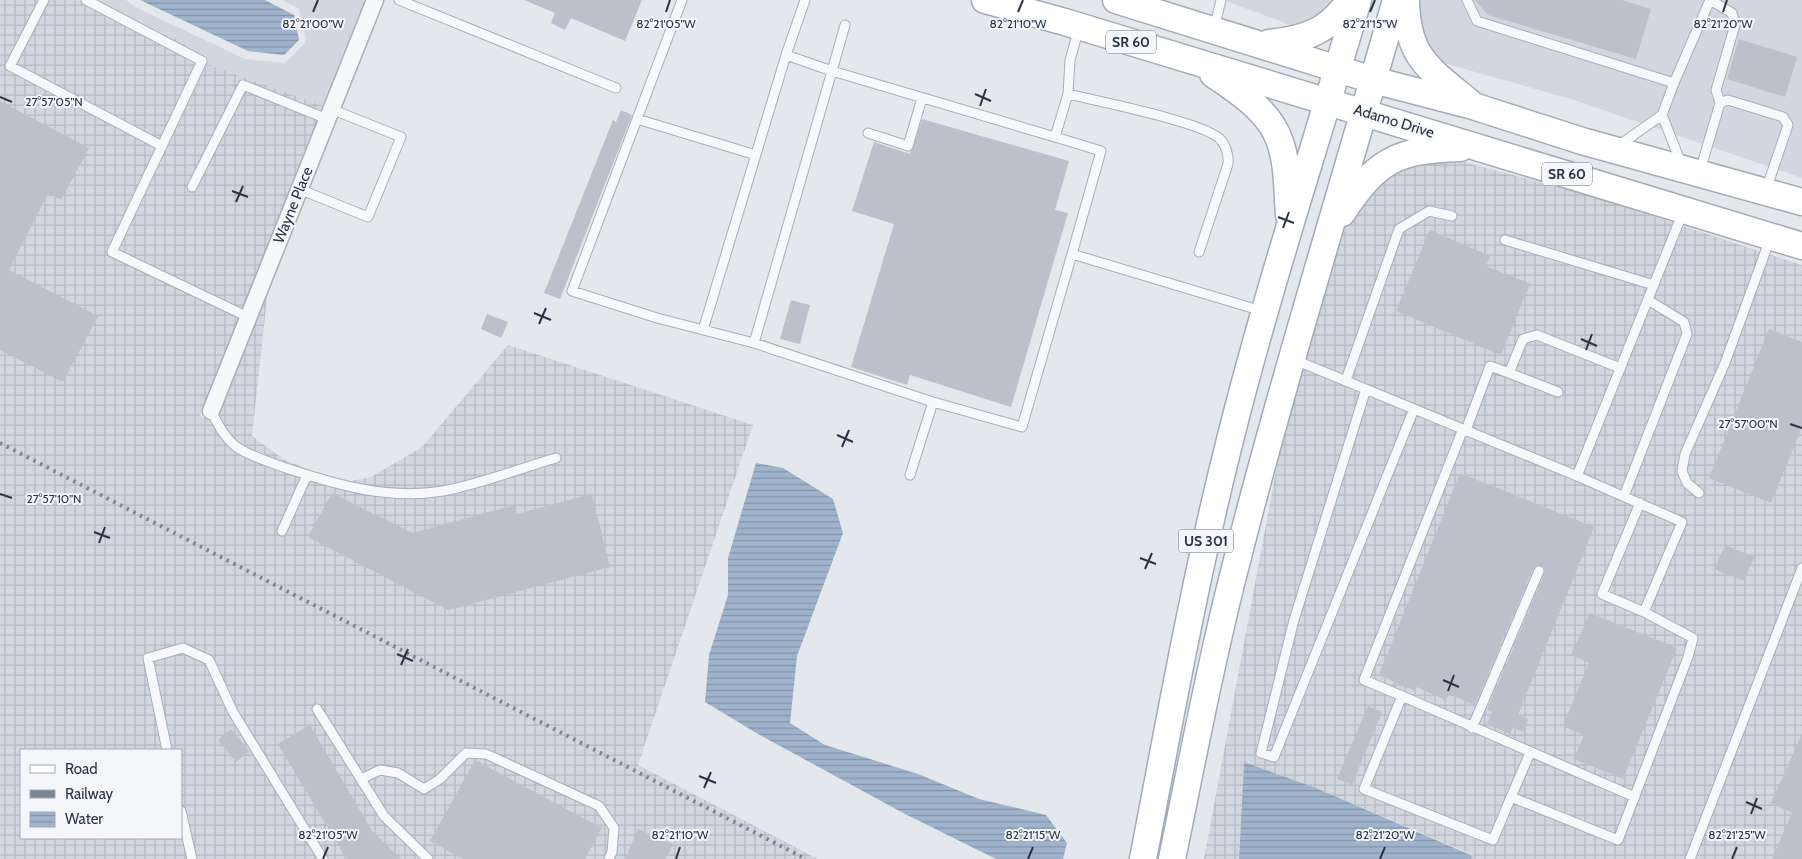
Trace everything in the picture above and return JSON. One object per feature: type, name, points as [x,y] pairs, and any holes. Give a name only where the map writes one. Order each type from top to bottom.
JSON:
[{"type":"main road","name":"Adamo Drive","points":[[985,0],[1364,112],[1802,246]]},
{"type":"main road","name":"SR 60","points":[[1116,0],[1338,68]]},
{"type":"main road","points":[[1261,44],[1290,40],[1318,32],[1350,0]]},
{"type":"main road","name":"US 301","points":[[1143,859],[1205,546],[1230,440],[1265,311],[1358,0]]},
{"type":"main road","name":"US 301","points":[[1172,859],[1230,587],[1326,236],[1396,0]]},
{"type":"main road","points":[[1406,0],[1410,36],[1418,55],[1437,76],[1473,106]]},
{"type":"main road","points":[[1196,62],[1250,101],[1272,124],[1280,142],[1284,160],[1290,228]]},
{"type":"main road","points":[[1338,68],[1373,80]]},
{"type":"main road","name":"SR 60","points":[[1373,80],[1473,106],[1612,149],[1766,190],[1802,202]]},
{"type":"main road","points":[[1326,236],[1362,183],[1396,157],[1428,149],[1482,148]]},
{"type":"street","name":"Wayne Place","points":[[211,410],[375,0]]},
{"type":"lane","points":[[44,0],[10,66],[162,146]]},
{"type":"lane","points":[[86,0],[202,61],[112,252],[248,316]]},
{"type":"lane","points":[[399,0],[616,88]]},
{"type":"lane","points":[[682,0],[572,291],[657,318],[754,343],[934,402],[1022,427],[1100,151],[832,71],[786,55]]},
{"type":"lane","points":[[703,330],[786,55],[805,0]]},
{"type":"lane","points":[[1213,30],[1221,0]]},
{"type":"lane","points":[[1467,0],[1477,20],[1674,82]]},
{"type":"lane","points":[[1612,149],[1662,115],[1674,82],[1710,0],[1732,13],[1734,25],[1716,90],[1720,103],[1691,170]]},
{"type":"lane","points":[[754,343],[845,25]]},
{"type":"lane","points":[[1055,137],[1068,94],[1070,60],[1080,27]]},
{"type":"lane","points":[[192,187],[243,85],[401,137],[368,217],[299,189]]},
{"type":"lane","points":[[1068,94],[1174,121],[1220,138],[1226,150],[1228,164],[1200,252]]},
{"type":"lane","points":[[868,133],[908,146],[922,98]]},
{"type":"lane","points":[[1720,103],[1728,100],[1783,117],[1788,125],[1766,190]]},
{"type":"lane","points":[[1662,115],[1691,170]]},
{"type":"lane","points":[[637,119],[756,155]]},
{"type":"lane","points":[[1577,476],[1684,209]]},
{"type":"lane","points":[[1346,380],[1399,229],[1429,211],[1452,216]]},
{"type":"lane","points":[[1698,492],[1687,483],[1682,470],[1685,454],[1725,363],[1771,236]]},
{"type":"lane","points":[[1505,240],[1654,285]]},
{"type":"lane","points":[[1072,254],[1265,311]]},
{"type":"lane","points":[[1624,496],[1687,334],[1684,322],[1648,300]]},
{"type":"lane","points":[[1509,373],[1523,339],[1537,335],[1620,368]]},
{"type":"lane","points":[[1292,358],[1577,476],[1682,522],[1644,612]]},
{"type":"lane","points":[[1558,392],[1490,366],[1364,680],[1635,798]]},
{"type":"lane","points":[[1366,389],[1294,620],[1261,753],[1274,757],[1414,409]]},
{"type":"lane","points":[[910,475],[934,402]]},
{"type":"lane","points":[[211,410],[222,433],[236,446],[307,475],[364,490],[402,495],[444,491],[556,458]]},
{"type":"lane","points":[[282,532],[307,475]]},
{"type":"lane","points":[[1510,797],[1618,840],[1693,638],[1644,612],[1602,594],[1640,503]]},
{"type":"lane","points":[[1690,859],[1802,568]]},
{"type":"lane","points":[[1472,728],[1539,570]]},
{"type":"lane","points":[[167,749],[148,658],[183,648],[209,660],[234,712],[323,859]]},
{"type":"lane","points":[[1402,696],[1364,789],[1493,840],[1530,753]]},
{"type":"lane","points":[[317,709],[384,816],[428,859]]},
{"type":"lane","points":[[361,779],[380,770],[398,773],[424,789],[440,779],[466,753],[486,754],[599,806],[614,828],[608,859]]},
{"type":"lane","points":[[182,815],[192,859]]},
{"type":"shaded area","points":[[0,0],[76,0],[179,40],[207,64],[324,106],[200,416],[215,422],[268,289],[252,436],[285,460],[332,479],[351,481],[371,477],[422,447],[508,345],[753,425],[638,765],[818,859],[0,859]]},
{"type":"shaded area","points":[[76,0],[126,0],[135,7],[245,59],[285,63],[305,43],[306,38],[299,9],[283,0],[366,0],[324,106],[207,64],[179,40]]},
{"type":"shaded area","points":[[1223,0],[1334,0],[1331,10],[1294,26]]},
{"type":"shaded area","points":[[1414,0],[1802,0],[1802,178],[1571,99],[1433,60],[1421,42]]},
{"type":"shaded area","points":[[1449,158],[1591,196],[1802,265],[1802,859],[1471,859],[1473,855],[1316,788],[1244,762],[1239,859],[1204,859],[1284,427],[1328,277],[1348,220],[1399,165]]},
{"type":"water","points":[[140,0],[265,0],[294,15],[299,40],[284,55],[248,51]]},
{"type":"water","points":[[756,463],[783,468],[833,499],[843,533],[797,656],[790,723],[825,745],[918,774],[979,799],[1046,815],[1067,843],[1063,859],[996,859],[905,814],[758,734],[705,702],[709,655],[728,595],[728,558]]},
{"type":"water","points":[[1244,762],[1316,788],[1473,856],[1471,859],[1239,859]]},
{"type":"building","points":[[524,0],[642,0],[625,41],[571,18],[565,30],[551,23],[555,13]]},
{"type":"building","points":[[1475,0],[1622,0],[1651,9],[1636,59],[1488,15]]},
{"type":"building","points":[[1739,39],[1797,57],[1785,97],[1727,79]]},
{"type":"building","points":[[0,101],[89,148],[61,200],[48,193],[9,270],[98,316],[63,382],[0,350]]},
{"type":"building","points":[[621,110],[632,115],[560,299],[544,293],[613,120],[616,122]]},
{"type":"building","points":[[922,119],[1069,161],[1055,210],[1068,213],[1011,407],[910,375],[907,385],[851,367],[894,224],[852,211],[874,142],[910,154]]},
{"type":"building","points":[[1430,230],[1490,256],[1486,266],[1530,284],[1501,355],[1396,311]]},
{"type":"building","points":[[791,300],[810,305],[800,344],[780,339]]},
{"type":"building","points":[[487,314],[508,322],[501,338],[481,329]]},
{"type":"building","points":[[1769,329],[1802,342],[1802,427],[1771,503],[1709,478]]},
{"type":"building","points":[[1460,473],[1594,527],[1518,715],[1528,719],[1523,732],[1513,727],[1510,734],[1487,724],[1492,712],[1487,710],[1545,573],[1541,565],[1533,569],[1475,705],[1449,694],[1446,700],[1417,687],[1415,691],[1379,675]]},
{"type":"building","points":[[332,493],[412,533],[515,505],[517,514],[592,494],[610,567],[448,610],[308,537]]},
{"type":"building","points":[[1725,545],[1754,557],[1744,581],[1714,569]]},
{"type":"building","points":[[1590,613],[1677,648],[1623,779],[1574,759],[1584,735],[1563,726],[1589,663],[1571,655]]},
{"type":"building","points":[[1368,706],[1382,712],[1352,785],[1337,779]]},
{"type":"building","points":[[310,725],[372,831],[401,859],[348,859],[344,855],[278,744]]},
{"type":"building","points":[[231,729],[249,751],[236,762],[218,740]]},
{"type":"building","points":[[1802,734],[1802,859],[1772,859],[1792,813],[1771,803]]},
{"type":"building","points":[[475,760],[602,828],[585,859],[463,859],[430,841]]},
{"type":"building","points":[[638,829],[673,844],[666,859],[625,859]]},
{"type":"railway","points":[[0,443],[806,859]]}]
